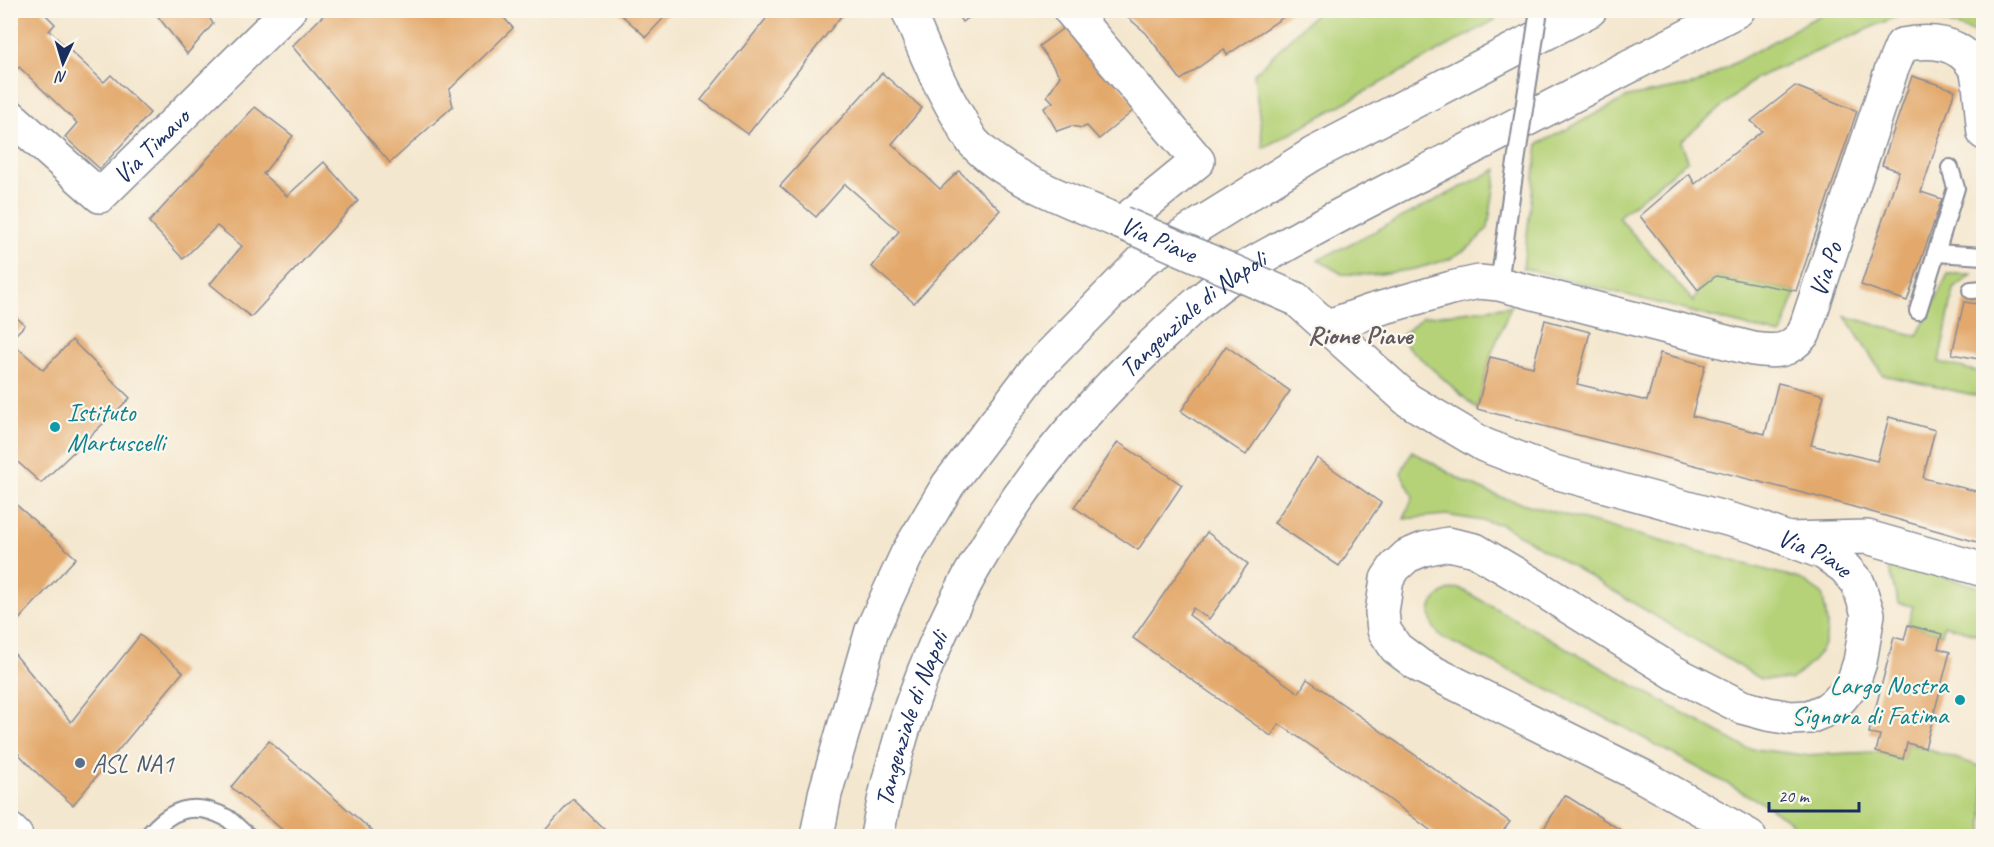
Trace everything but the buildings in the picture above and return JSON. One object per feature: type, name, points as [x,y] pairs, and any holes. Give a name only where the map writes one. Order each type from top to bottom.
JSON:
[{"type":"main road","name":"Via Timavo","points":[[10,116],[100,196],[289,10]]},
{"type":"main road","name":"Via Piave","points":[[908,10],[920,41],[953,109],[972,140],[986,155],[1005,168],[1040,187],[1296,299],[1408,400],[1484,445],[1551,471],[1756,527],[1824,553],[1844,567],[1858,583],[1868,614],[1865,642],[1853,683],[1841,698],[1826,710],[1809,717],[1791,718],[1767,714],[1742,706],[1675,673],[1475,550],[1448,544],[1424,549],[1407,556],[1395,567],[1387,579],[1382,612],[1384,630],[1396,648],[1420,666],[1644,777],[1749,837]]},
{"type":"main road","points":[[1070,10],[1198,161],[1122,223]]},
{"type":"main road","points":[[817,837],[825,794],[873,630],[907,554],[948,485],[1037,368],[1143,260],[1313,154],[1590,10]]},
{"type":"main road","name":"Tangenziale di Napoli","points":[[878,837],[896,756],[914,699],[937,641],[968,577],[1004,516],[1045,460],[1087,410],[1124,372],[1236,273],[1318,226],[1738,10]]},
{"type":"main road","name":"Via Po","points":[[1326,327],[1371,311],[1479,282],[1499,284],[1753,349],[1776,352],[1794,345],[1804,333],[1891,71],[1902,45],[1922,41],[1940,43],[1960,50],[1976,69],[1983,133]]},
{"type":"main road","points":[[1787,539],[1867,537],[1983,570]]},
{"type":"main road","points":[[10,830],[16,837]]},
{"type":"lane","points":[[1499,284],[1539,10]]},
{"type":"lane","points":[[1918,311],[1956,188],[1950,168]]},
{"type":"lane","points":[[1936,254],[1983,256]]},
{"type":"lane","points":[[148,837],[159,823],[170,815],[188,810],[206,809],[228,819],[248,837]]},
{"type":"green space","points":[[1318,11],[1490,11],[1495,20],[1263,148],[1254,74]]},
{"type":"green space","points":[[1827,11],[1909,11],[1756,78],[1681,141],[1688,160],[1618,217],[1694,302],[1698,290],[1716,276],[1796,291],[1781,335],[1523,268],[1538,144],[1628,97],[1697,84]]},
{"type":"green space","points":[[1910,11],[1983,11],[1983,35]]},
{"type":"green space","points":[[1497,169],[1488,228],[1471,246],[1450,259],[1415,269],[1373,275],[1342,274],[1318,260]]},
{"type":"green space","points":[[1948,274],[1972,274],[1954,289],[1939,362],[1983,373],[1983,397],[1883,375],[1845,316],[1917,336]]},
{"type":"green space","points":[[1511,306],[1490,357],[1477,409],[1398,338],[1423,317]]},
{"type":"green space","points":[[1412,451],[1463,481],[1500,497],[1800,579],[1822,594],[1827,623],[1824,644],[1813,661],[1791,680],[1761,679],[1501,524],[1446,515],[1404,519],[1413,496],[1401,473]]},
{"type":"green space","points":[[1887,561],[1983,588],[1983,636],[1944,625],[1942,634],[1908,625],[1913,606],[1898,603]]},
{"type":"green space","points":[[1459,588],[1746,748],[1803,755],[1876,752],[1903,759],[1907,743],[1983,767],[1983,836],[1812,836],[1764,804],[1618,724],[1443,638],[1433,625],[1430,616],[1431,609],[1441,595]]},
{"type":"place","name":"Istituto Martuscelli","points":[[55,427]]},
{"type":"place","name":"Largo Nostra Signora di Fatima","points":[[1960,700]]},
{"type":"place","name":"ASL NA1","points":[[80,763]]},
{"type":"district","name":"Rione Piave","points":[[1360,335]]}]
